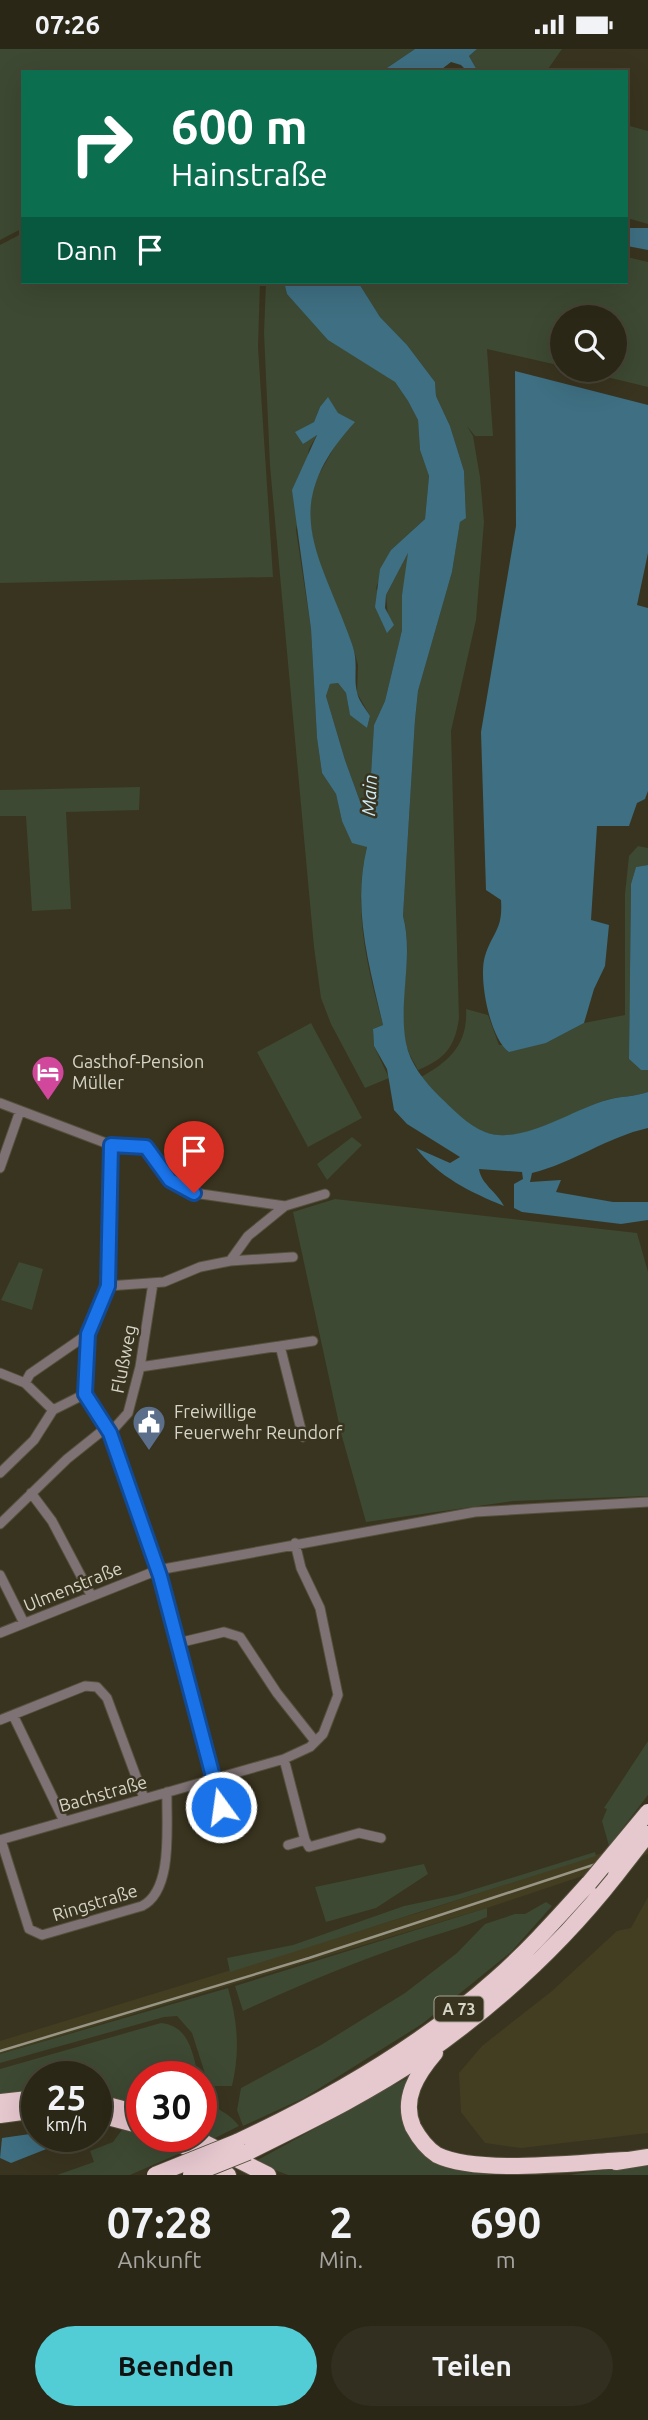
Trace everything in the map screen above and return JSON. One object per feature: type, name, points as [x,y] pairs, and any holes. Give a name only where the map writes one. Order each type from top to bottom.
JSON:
[{"type":"highway","name":"A 73","points":[[191,2175],[360,2077],[456,2012],[505,1970],[589,1883],[648,1812]]},
{"type":"highway","name":"A 73","points":[[155,2175],[242,2147],[370,2087],[453,2032],[529,1969],[617,1875],[648,1834]]},
{"type":"highway","points":[[453,2032],[426,2063],[410,2094],[411,2120],[425,2146],[454,2161],[473,2164],[626,2160]]},
{"type":"highway","points":[[0,2102],[21,2100]]},
{"type":"highway","points":[[0,2115],[21,2112]]},
{"type":"highway","points":[[217,2149],[268,2175]]},
{"type":"highway","points":[[195,2152],[228,2175]]},
{"type":"highway","points":[[535,2175],[648,2157]]},
{"type":"street","points":[[0,1103],[111,1145],[146,1147],[170,1180],[181,1188],[285,1206]]},
{"type":"street","points":[[0,1168],[20,1111]]},
{"type":"street","points":[[111,1145],[108,1286],[88,1334],[85,1394],[109,1430],[158,1570],[221,1807]]},
{"type":"street","points":[[230,1261],[247,1236],[285,1206],[325,1194]]},
{"type":"street","points":[[108,1286],[170,1280],[200,1267],[230,1261],[293,1257]]},
{"type":"street","name":"Flußweg","points":[[0,1524],[31,1493],[128,1413],[140,1367],[153,1283]]},
{"type":"street","points":[[25,1383],[30,1374],[88,1334]]},
{"type":"street","points":[[140,1367],[313,1341]]},
{"type":"street","points":[[280,1346],[303,1437]]},
{"type":"street","points":[[0,1373],[25,1383],[53,1410]]},
{"type":"street","points":[[0,1473],[34,1440],[53,1410],[85,1394]]},
{"type":"street","points":[[31,1493],[52,1521],[91,1595]]},
{"type":"street","name":"Ulmenstraße","points":[[0,1633],[158,1570],[295,1543],[511,1507],[648,1502]]},
{"type":"street","points":[[178,1643],[224,1632],[240,1637],[277,1693],[315,1741],[328,1726],[338,1687],[326,1646],[320,1608],[301,1567],[295,1543]]},
{"type":"street","points":[[0,1575],[24,1623]]},
{"type":"street","points":[[0,1720],[85,1686],[97,1687],[107,1698],[144,1798]]},
{"type":"street","points":[[12,1715],[64,1821]]},
{"type":"street","name":"Bachstraße","points":[[1,1840],[284,1759],[315,1741]]},
{"type":"street","points":[[284,1759],[309,1847],[359,1833],[380,1837]]},
{"type":"street","name":"Ringstraße","points":[[1,1840],[29,1929],[42,1935],[153,1901],[164,1882],[167,1792]]},
{"type":"street","points":[[288,1845],[306,1840]]},
{"type":"shaded area","points":[[648,1838],[648,1854],[487,1908],[0,2054],[0,2041],[424,1911]]},
{"type":"shaded area","points":[[648,1897],[648,2133],[521,2148],[485,2143],[461,2112],[459,2073],[482,2046],[552,1991],[617,1931],[631,1928]]},
{"type":"green space","points":[[0,49],[415,49],[384,70],[21,70],[21,229],[0,240]]},
{"type":"green space","points":[[477,49],[562,49],[547,70],[477,70],[469,56]]},
{"type":"green space","points":[[628,126],[648,131],[648,224],[628,218]]},
{"type":"green space","points":[[21,234],[21,284],[260,284],[258,347],[273,577],[0,583],[0,245]]},
{"type":"green space","points":[[628,257],[648,262],[648,387],[627,382],[627,305],[550,305],[550,363],[487,349],[493,436],[475,436],[467,426],[473,436],[484,522],[476,620],[451,731],[459,1018],[455,1037],[447,1051],[418,1070],[406,1044],[403,1028],[407,947],[403,916],[415,720],[418,691],[452,572],[460,522],[466,517],[464,471],[450,426],[436,396],[435,382],[407,345],[380,317],[359,284],[628,284]]},
{"type":"green space","points":[[266,284],[284,284],[287,294],[395,382],[418,420],[420,450],[429,476],[425,519],[391,550],[376,588],[388,617],[386,595],[408,553],[410,555],[402,595],[402,630],[385,701],[374,725],[371,774],[374,813],[369,817],[362,807],[345,760],[326,696],[330,684],[338,683],[346,693],[350,714],[367,728],[370,716],[357,693],[358,665],[315,554],[310,521],[312,487],[337,442],[320,407],[314,422],[296,432],[318,433],[309,449],[296,530],[311,629],[317,738],[322,773],[336,794],[342,821],[367,847],[361,892],[363,936],[383,1025],[373,1029],[374,1046],[389,1078],[365,1088],[331,1024],[321,998],[314,947],[270,466],[264,333]]},
{"type":"green space","points":[[140,787],[139,810],[66,812],[71,909],[32,911],[26,816],[0,816],[0,790]]},
{"type":"green space","points":[[638,846],[648,848],[648,865],[636,867],[631,884],[629,1059],[641,1070],[648,1070],[648,1092],[606,1100],[548,1125],[517,1134],[487,1133],[468,1124],[421,1077],[441,1065],[455,1050],[464,1032],[466,1009],[488,1015],[499,1045],[546,1043],[584,1023],[625,1015],[625,894],[629,856]]},
{"type":"green space","points":[[311,1023],[362,1118],[308,1147],[257,1052]]},
{"type":"green space","points":[[352,1137],[362,1145],[327,1180],[317,1164]]},
{"type":"green space","points":[[335,1199],[637,1233],[648,1272],[648,1496],[513,1501],[366,1522],[341,1433],[293,1212]]},
{"type":"green space","points":[[19,1262],[43,1269],[32,1310],[1,1300]]},
{"type":"green space","points":[[648,1741],[648,1795],[609,1846],[602,1821],[607,1809],[604,1808]]},
{"type":"green space","points":[[595,1852],[596,1856],[230,1972],[227,1958],[293,1945],[404,1906],[456,1895]]},
{"type":"green space","points":[[424,1864],[428,1874],[376,1908],[326,1922],[315,1887]]},
{"type":"green space","points":[[546,1902],[552,1906],[511,1952],[422,2024],[304,2098],[243,2126],[237,2110],[241,2088],[321,2045],[405,1993],[457,1953],[485,1924],[515,1914],[525,1914]]},
{"type":"green space","points":[[487,1908],[487,1917],[347,1966],[243,2011],[235,1986]]},
{"type":"green space","points":[[228,1988],[237,2037],[232,2086],[217,2086],[217,2061],[201,2061],[192,2033],[177,2016],[164,2017],[0,2063],[0,2054]]},
{"type":"green space","points":[[161,2023],[171,2025],[184,2035],[195,2061],[126,2061],[126,2104],[112,2100],[112,2061],[28,2061]]},
{"type":"green space","points":[[21,2063],[21,2095],[0,2097],[0,2069]]},
{"type":"green space","points":[[411,2076],[409,2129],[470,2169],[493,2175],[288,2175],[254,2162]]},
{"type":"green space","points":[[217,2107],[234,2120],[239,2126],[217,2137]]},
{"type":"green space","points":[[124,2127],[126,2152],[183,2152],[130,2175],[57,2175],[94,2162],[90,2152],[112,2152],[113,2142]]},
{"type":"green space","points":[[648,2164],[648,2175],[570,2175],[575,2174]]},
{"type":"water","points":[[415,49],[477,49],[469,56],[477,70],[466,70],[451,62],[441,70],[384,70]]},
{"type":"water","points":[[628,228],[648,228],[648,250],[628,246]]},
{"type":"water","points":[[284,284],[359,284],[380,317],[407,345],[435,382],[436,396],[450,426],[464,471],[466,518],[460,522],[452,572],[418,691],[415,720],[403,916],[407,947],[404,1027],[411,1058],[428,1085],[460,1116],[478,1129],[499,1135],[530,1130],[607,1100],[648,1092],[648,1128],[618,1137],[562,1163],[532,1173],[530,1182],[561,1180],[556,1192],[613,1202],[648,1202],[648,1220],[621,1224],[522,1212],[514,1208],[514,1184],[523,1179],[522,1172],[479,1169],[483,1179],[504,1206],[491,1201],[456,1183],[425,1158],[416,1148],[450,1163],[460,1157],[407,1124],[394,1110],[387,1069],[374,1046],[373,1029],[383,1025],[368,958],[362,914],[361,892],[367,847],[352,843],[342,821],[336,794],[322,773],[317,738],[311,629],[292,490],[317,435],[303,444],[295,432],[314,422],[328,397],[338,413],[355,422],[331,452],[317,480],[311,506],[312,531],[318,556],[354,651],[358,695],[370,716],[367,728],[350,715],[346,693],[338,683],[330,684],[326,696],[345,760],[362,807],[369,817],[374,813],[371,774],[374,725],[385,701],[402,630],[402,595],[408,553],[386,595],[385,608],[394,625],[387,633],[375,607],[380,569],[391,550],[425,519],[429,476],[420,450],[418,420],[395,382],[328,340],[287,294]]},
{"type":"water","points":[[515,371],[648,405],[648,553],[637,605],[648,608],[648,791],[645,799],[637,803],[629,826],[597,826],[591,920],[609,925],[605,966],[594,989],[584,1023],[546,1043],[509,1052],[496,1035],[491,1022],[483,978],[485,956],[499,924],[501,900],[486,890],[481,732],[516,526]]},
{"type":"water","points":[[648,865],[648,1070],[641,1070],[629,1059],[631,884],[636,867]]},
{"type":"water","points":[[21,2135],[21,2152],[39,2152],[11,2163],[0,2158],[2,2138]]},
{"type":"railway","points":[[0,2051],[309,1958],[648,1847]]},
{"type":"place","name":"Gasthof-Pension Müller","points":[[48,1102]]},
{"type":"place","name":"Freiwillige Feuerwehr Reundorf","points":[[149,1452]]},
{"type":"route","points":[[194,1193],[170,1180],[146,1147],[111,1145],[110,1270],[108,1286],[88,1334],[84,1380],[85,1394],[110,1433],[160,1576],[221,1807]]},
{"type":"water label","name":"Main","points":[[369,795]]}]
